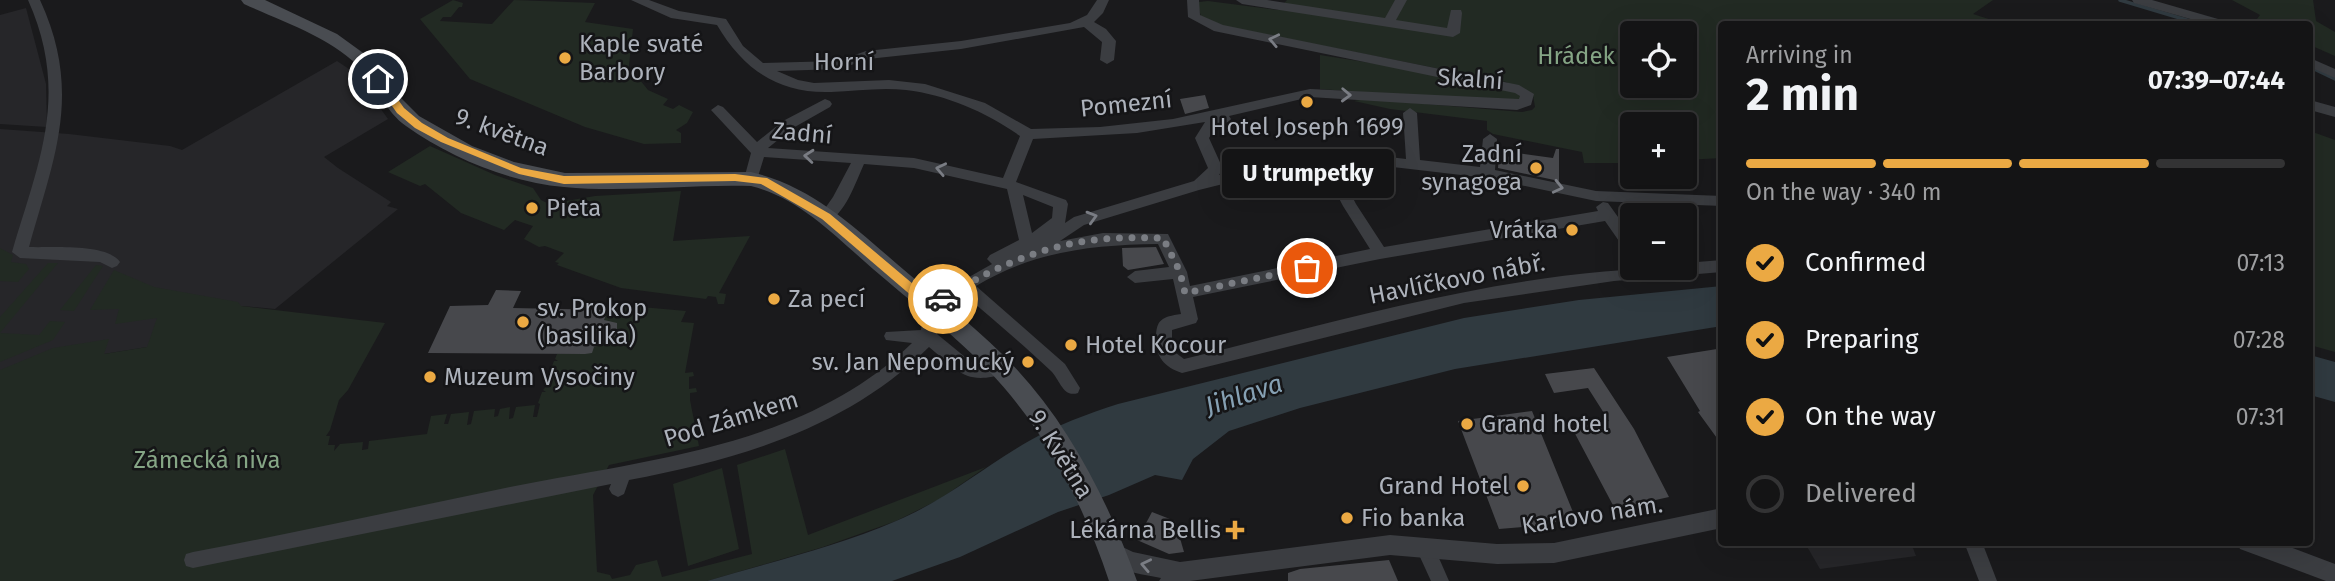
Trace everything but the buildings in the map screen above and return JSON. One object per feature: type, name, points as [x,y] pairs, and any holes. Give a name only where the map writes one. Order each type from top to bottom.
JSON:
[{"type":"main road","name":"9. května","points":[[250,0],[300,23],[355,54],[369,67],[400,111],[418,126],[519,171],[564,180],[751,178],[773,185],[826,216],[932,319]]},
{"type":"main road","name":"9. Května","points":[[932,319],[1001,368],[1066,453],[1095,508],[1123,581]]},
{"type":"street","points":[[34,0],[40,11],[51,59],[54,130],[20,252],[103,257],[112,262]]},
{"type":"street","name":"Horní","points":[[637,0],[676,15],[722,22],[739,50],[761,67],[790,81],[813,88],[889,84],[931,92],[977,105],[1006,117],[1028,134]]},
{"type":"street","points":[[761,67],[840,65],[866,55],[961,45],[1072,27],[1097,13],[1103,0]]},
{"type":"street","name":"Skalní","points":[[1193,0],[1194,17],[1219,28],[1460,76],[1519,89],[1527,94],[1526,102],[1517,105],[1323,94],[1278,97],[1277,104],[1212,122],[1202,138],[1216,169],[1198,185]]},
{"type":"street","points":[[1242,0],[1453,33],[1456,13]]},
{"type":"street","points":[[1389,22],[1401,0]]},
{"type":"street","points":[[2138,0],[2210,21]]},
{"type":"street","points":[[1085,22],[1109,41],[1107,60]]},
{"type":"street","points":[[2313,64],[2335,75]]},
{"type":"street","name":"Pomezní","points":[[1028,134],[1173,124],[1278,97]]},
{"type":"street","name":"Horní","points":[[758,152],[787,124],[825,104]]},
{"type":"street","points":[[2313,107],[2335,112]]},
{"type":"street","name":"Zadní","points":[[718,110],[758,152],[914,163],[1011,185],[1062,204],[1059,220],[1031,247]]},
{"type":"street","points":[[1410,114],[1413,164]]},
{"type":"street","points":[[1028,134],[1011,185],[1031,247]]},
{"type":"street","points":[[1487,173],[1490,139]]},
{"type":"street","points":[[751,178],[758,152]]},
{"type":"street","points":[[1323,154],[1350,206],[1380,253]]},
{"type":"street","points":[[1031,247],[1079,221],[1198,185],[1323,154],[1487,173],[1596,196],[1718,201]]},
{"type":"street","name":"Zadní","points":[[826,216],[839,200],[859,161]]},
{"type":"street","points":[[1596,196],[1620,232]]},
{"type":"street","points":[[1031,247],[1103,239],[1163,238],[1180,272],[1185,293],[1380,253],[1608,215]]},
{"type":"street","name":"Pod Zámkem","points":[[193,560],[284,544],[540,488],[620,481],[810,421],[878,383],[932,319],[967,283],[1031,247]]},
{"type":"street","name":"Havlíčkovo nábř.","points":[[1697,267],[1718,266]]},
{"type":"street","points":[[1135,277],[1180,272]]},
{"type":"street","name":"Havlíčkovo nábř.","points":[[1185,293],[1190,318],[1171,322],[1164,327],[1164,353],[1182,366],[1464,297],[1620,274]]},
{"type":"street","points":[[967,283],[1059,369],[1072,387]]},
{"type":"street","points":[[892,336],[932,319]]},
{"type":"street","name":"Karlovo nám.","points":[[1114,554],[1175,576],[1390,545],[1497,554],[1554,553],[1718,519]]},
{"type":"street","points":[[1424,546],[1440,581]]},
{"type":"street","points":[[1975,546],[1988,581]]},
{"type":"street","points":[[2259,546],[2335,574]]},
{"type":"shaded area","points":[[26,8],[46,84],[47,127],[0,124],[0,15]]},
{"type":"shaded area","points":[[337,61],[355,73],[388,119],[324,157],[391,202],[387,206],[398,209],[275,309],[242,306],[185,341],[104,354],[104,351],[0,405],[0,129],[69,134],[170,146],[182,150]]},
{"type":"shaded area","points":[[1807,546],[1912,546],[1916,556],[1820,569]]},
{"type":"green space","points":[[453,0],[463,3],[462,7],[451,17],[443,17],[440,21],[492,24],[514,0],[595,3],[585,22],[633,29],[628,74],[635,74],[648,90],[668,99],[663,105],[673,109],[679,105],[693,112],[687,123],[676,130],[681,133],[681,143],[644,144],[585,127],[470,79],[420,19]]},
{"type":"green space","name":"Hrádek","points":[[1287,0],[1993,0],[1973,14],[1995,21],[1718,21],[1718,158],[1697,159],[1697,112],[1620,112],[1620,163],[1584,163],[1582,152],[1493,134],[1487,130],[1487,121],[1390,109],[1354,101],[1365,99],[1522,112],[1535,107],[1533,95],[1506,82],[1224,26],[1201,16],[1199,2],[1278,10]]},
{"type":"green space","points":[[2232,0],[2313,0],[2316,21],[2335,32],[2335,56],[2313,46],[2313,21],[2261,21],[2257,19],[2260,15]]},
{"type":"green space","points":[[1320,55],[1390,66],[1520,93],[1520,101],[1510,103],[1320,89]]},
{"type":"green space","points":[[2313,132],[2335,140],[2335,352],[2313,346]]},
{"type":"green space","points":[[430,146],[495,175],[533,188],[541,200],[549,204],[595,196],[681,191],[673,241],[750,236],[719,293],[726,294],[724,304],[718,304],[716,297],[708,296],[706,299],[621,288],[557,265],[559,263],[555,262],[564,253],[545,246],[539,247],[524,239],[533,226],[515,220],[504,230],[461,213],[425,184],[420,186],[388,172]]},
{"type":"green space","points":[[0,248],[13,255],[11,262],[26,264],[29,269],[18,282],[0,281]]},
{"type":"green space","points":[[48,263],[58,263],[0,333],[0,317]]},
{"type":"green space","points":[[96,265],[103,266],[74,311],[60,310]]},
{"type":"green space","name":"Zámecká niva","points":[[114,270],[154,287],[238,302],[241,306],[385,323],[348,390],[339,400],[326,436],[330,436],[328,445],[335,445],[334,451],[340,444],[363,442],[362,450],[368,449],[369,441],[427,434],[431,416],[447,414],[444,424],[448,424],[451,414],[469,412],[467,425],[471,424],[474,411],[495,409],[494,417],[498,416],[500,409],[510,407],[509,419],[513,418],[516,407],[535,405],[533,417],[537,417],[538,403],[542,392],[546,392],[543,390],[550,382],[546,381],[550,373],[553,373],[550,371],[554,361],[558,361],[555,359],[557,354],[584,354],[596,342],[617,329],[613,322],[603,322],[608,304],[686,311],[681,322],[694,323],[685,373],[693,372],[694,376],[689,377],[689,389],[696,388],[697,392],[690,393],[690,400],[699,446],[609,465],[593,495],[597,572],[610,575],[612,579],[630,575],[636,565],[657,560],[662,577],[752,554],[737,465],[785,449],[808,535],[986,467],[940,499],[896,521],[823,547],[707,581],[0,581],[0,370],[53,348],[109,339],[104,354],[147,347],[157,318],[115,324],[119,309],[90,310]]},
{"type":"green space","points":[[50,321],[65,322],[53,340],[0,362],[0,333],[39,335]]},
{"type":"green space","points":[[722,468],[739,549],[688,566],[673,484]]},
{"type":"water","name":"Jihlava","points":[[1718,286],[1718,327],[1455,369],[1300,408],[1229,431],[1193,459],[1182,480],[1155,475],[1109,495],[1058,512],[960,557],[892,581],[707,581],[826,546],[896,521],[931,504],[1040,435],[1072,420],[1118,404],[1464,318],[1579,300]]},
{"type":"water","points":[[2313,356],[2335,362],[2335,402],[2313,396]]},
{"type":"waterway","points":[[2120,0],[2190,21]]},
{"type":"waterway","points":[[2313,68],[2335,79]]},
{"type":"way so far","points":[[943,299],[987,272],[1034,252],[1103,239],[1163,238],[1180,272],[1185,293],[1307,268]]},
{"type":"place","name":"Kaple svaté Barbory","points":[[565,58]]},
{"type":"place","name":"Hotel Joseph 1699","points":[[1307,102]]},
{"type":"place","name":"Zadní synagoga","points":[[1536,168]]},
{"type":"place","name":"Pieta","points":[[532,208]]},
{"type":"place","name":"Vrátka","points":[[1572,230]]},
{"type":"place","name":"U trumpetky","points":[[1307,268]]},
{"type":"place","name":"Za pecí","points":[[774,299]]},
{"type":"place","name":"sv. Prokop (basilika)","points":[[523,322]]},
{"type":"place","name":"Hotel Kocour","points":[[1071,345]]},
{"type":"place","name":"sv. Jan Nepomucký","points":[[1028,362]]},
{"type":"place","name":"Muzeum Vysočiny","points":[[430,377]]},
{"type":"place","name":"Grand hotel","points":[[1467,424]]},
{"type":"place","name":"Grand Hotel","points":[[1523,486]]},
{"type":"place","name":"Fio banka","points":[[1347,518]]},
{"type":"place","name":"Lékárna Bellis","points":[[1235,530]]},
{"type":"route","points":[[378,79],[400,111],[418,126],[519,171],[564,180],[751,178],[763,181],[826,216],[931,306],[943,299]]}]
